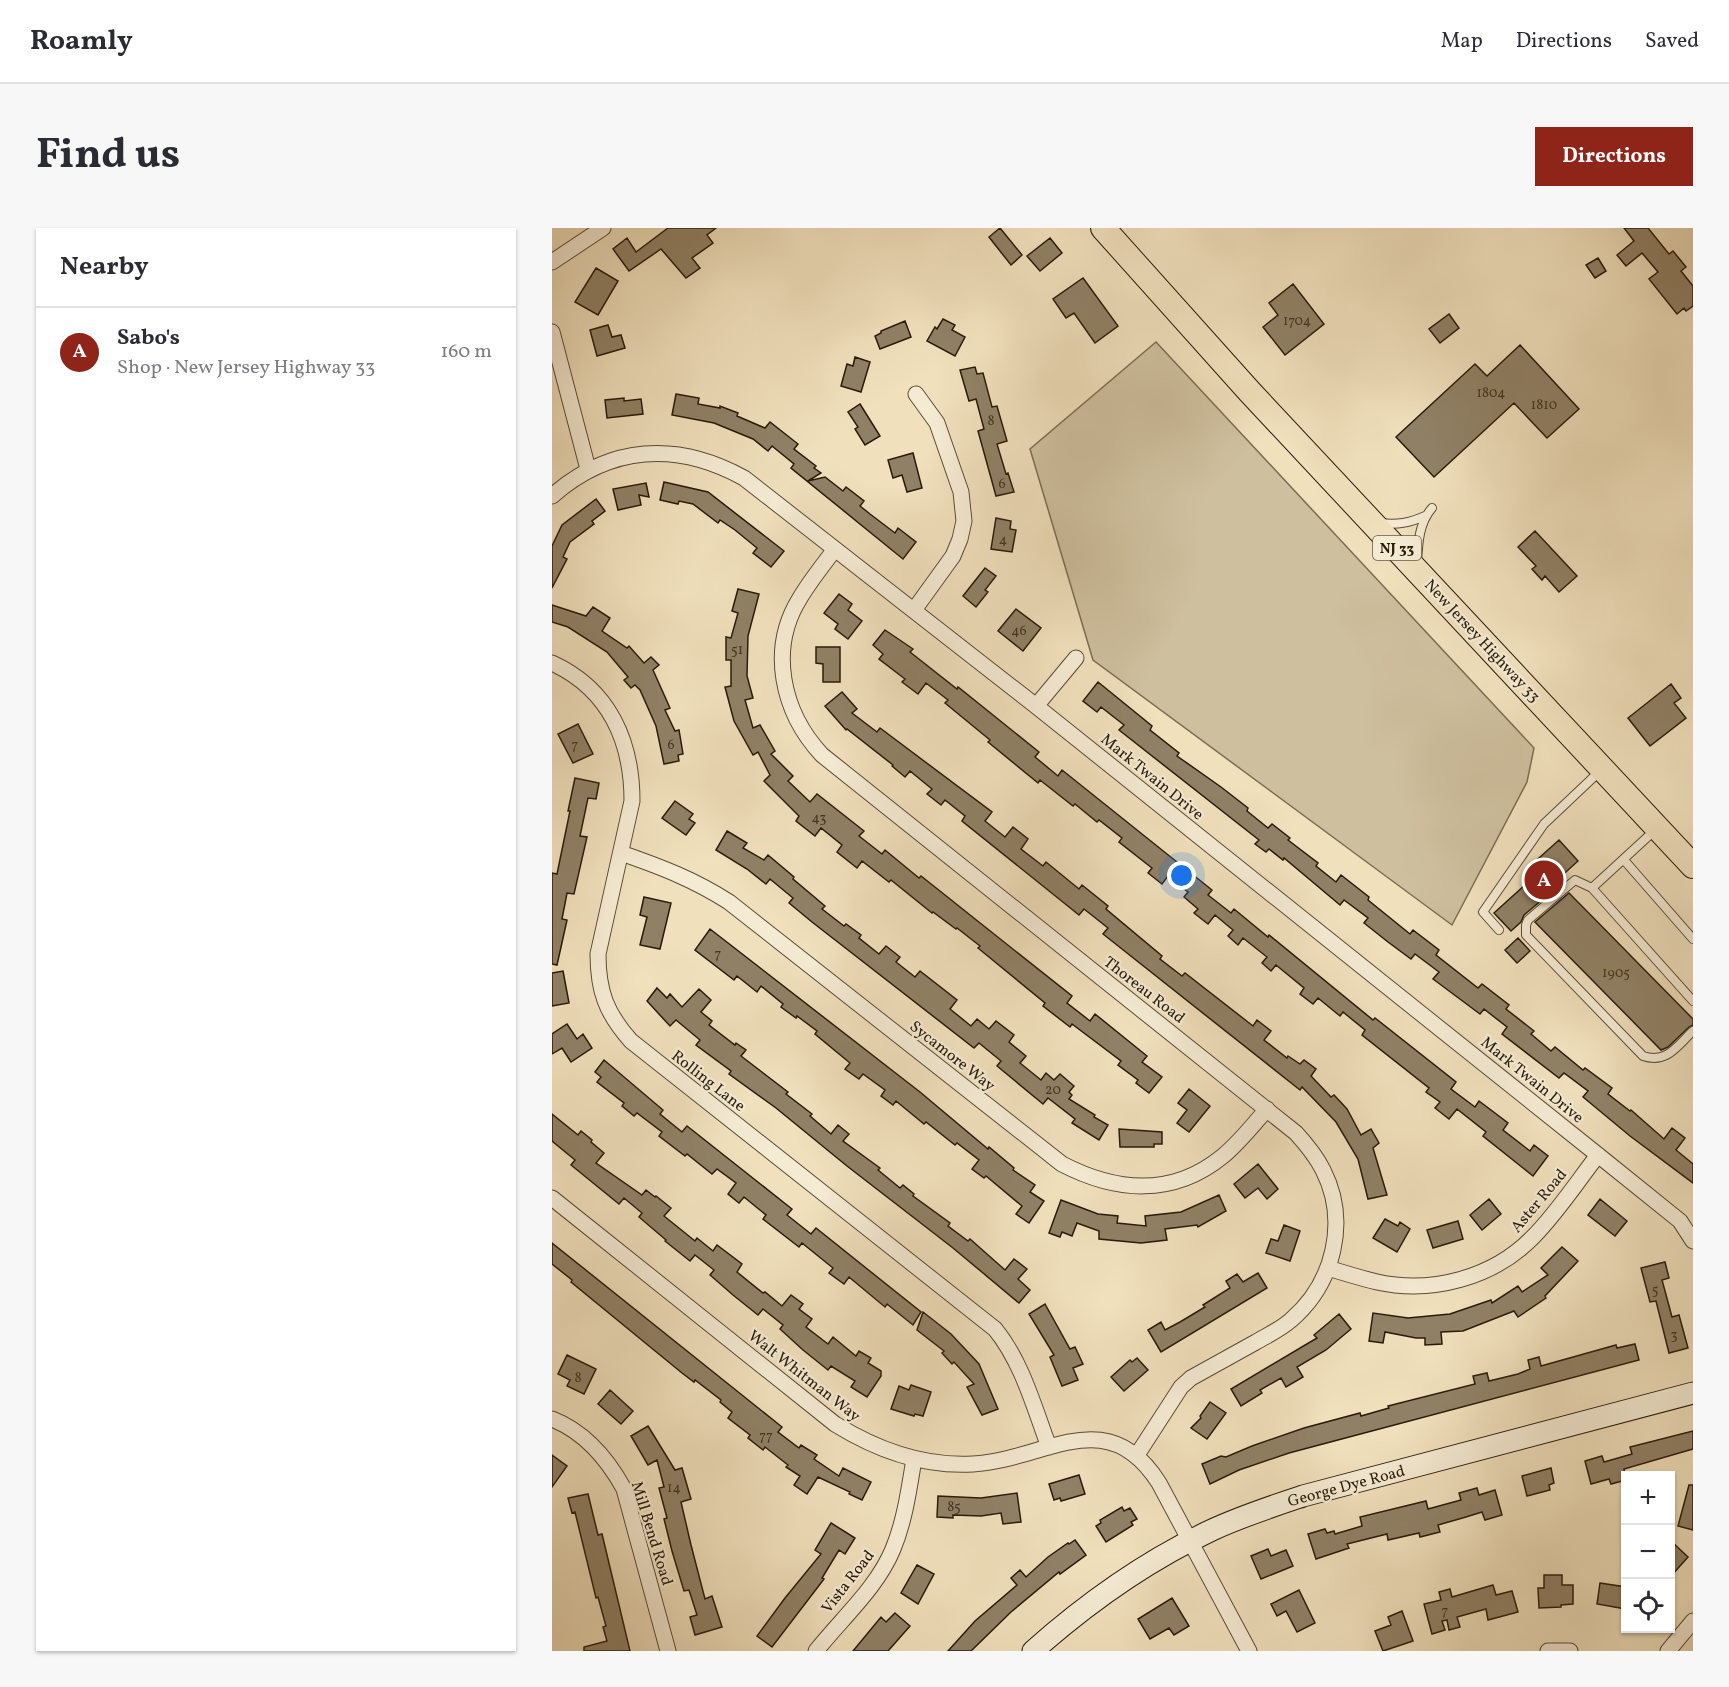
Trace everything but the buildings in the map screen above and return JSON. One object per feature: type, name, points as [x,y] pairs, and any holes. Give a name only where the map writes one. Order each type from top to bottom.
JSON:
[{"type":"main road","name":"New Jersey Highway 33","points":[[1103,228],[1197,334],[1693,866]]},
{"type":"street","points":[[552,262],[603,228]]},
{"type":"street","points":[[552,332],[588,469]]},
{"type":"street","points":[[914,610],[953,556],[964,521],[961,492],[937,423],[916,394]]},
{"type":"street","name":"Mark Twain Drive","points":[[552,496],[588,469],[612,459],[636,454],[660,452],[705,459],[744,478],[1036,706],[1680,1221],[1693,1242]]},
{"type":"street","name":"Thoreau Road","points":[[835,549],[799,598],[784,640],[782,660],[784,684],[793,714],[810,742],[831,762],[1296,1133],[1312,1150],[1324,1171],[1332,1193],[1336,1213],[1336,1233],[1328,1268],[1309,1302],[1283,1327],[1191,1378],[1181,1388],[1137,1455]]},
{"type":"street","points":[[1036,706],[1076,658]]},
{"type":"street","name":"Rolling Lane","points":[[552,663],[581,680],[597,695],[610,713],[628,752],[632,776],[632,801],[598,954],[601,990],[607,1008],[617,1025],[631,1041],[995,1329],[1015,1359],[1049,1447]]},
{"type":"street","name":"Sycamore Way","points":[[621,853],[675,872],[729,902],[1062,1164],[1085,1176],[1110,1184],[1134,1186],[1155,1185],[1178,1180],[1200,1171],[1220,1158],[1267,1109]]},
{"type":"street","name":"Aster Road","points":[[1328,1268],[1378,1282],[1403,1286],[1429,1286],[1471,1277],[1496,1266],[1517,1252],[1533,1237],[1598,1155]]},
{"type":"street","name":"Walt Whitman Way","points":[[552,1198],[835,1424],[888,1452],[943,1464],[973,1464],[1000,1461],[1075,1440],[1093,1439],[1108,1441],[1137,1455],[1159,1483],[1249,1651]]},
{"type":"street","name":"George Dye Road","points":[[1033,1651],[1101,1595],[1141,1568],[1190,1541],[1258,1511],[1303,1496],[1693,1393]]},
{"type":"street","name":"Mill Bend Road","points":[[552,1419],[582,1435],[599,1451],[614,1470],[624,1489],[668,1651]]},
{"type":"street","name":"Vista Road","points":[[816,1651],[880,1573],[893,1550],[902,1523],[915,1459]]},
{"type":"street","points":[[1668,1651],[1693,1621]]},
{"type":"street","points":[[1548,1651],[1570,1651]]},
{"type":"lane","points":[[1417,570],[1420,531],[1425,516],[1432,507]]},
{"type":"lane","points":[[1372,522],[1396,525],[1411,523],[1425,516]]},
{"type":"lane","points":[[1498,930],[1483,912],[1544,824],[1602,769]]},
{"type":"lane","points":[[1592,888],[1657,828]]},
{"type":"lane","points":[[1624,860],[1692,935]]},
{"type":"lane","points":[[1693,1001],[1592,888],[1575,880],[1528,920],[1526,935],[1643,1056],[1654,1060],[1665,1057],[1693,1031]]},
{"type":"shaded area","points":[[1156,342],[1534,748],[1527,782],[1452,925],[1093,660],[1030,449]]},
{"type":"place","name":"Sabo's","points":[[1544,880]]}]
